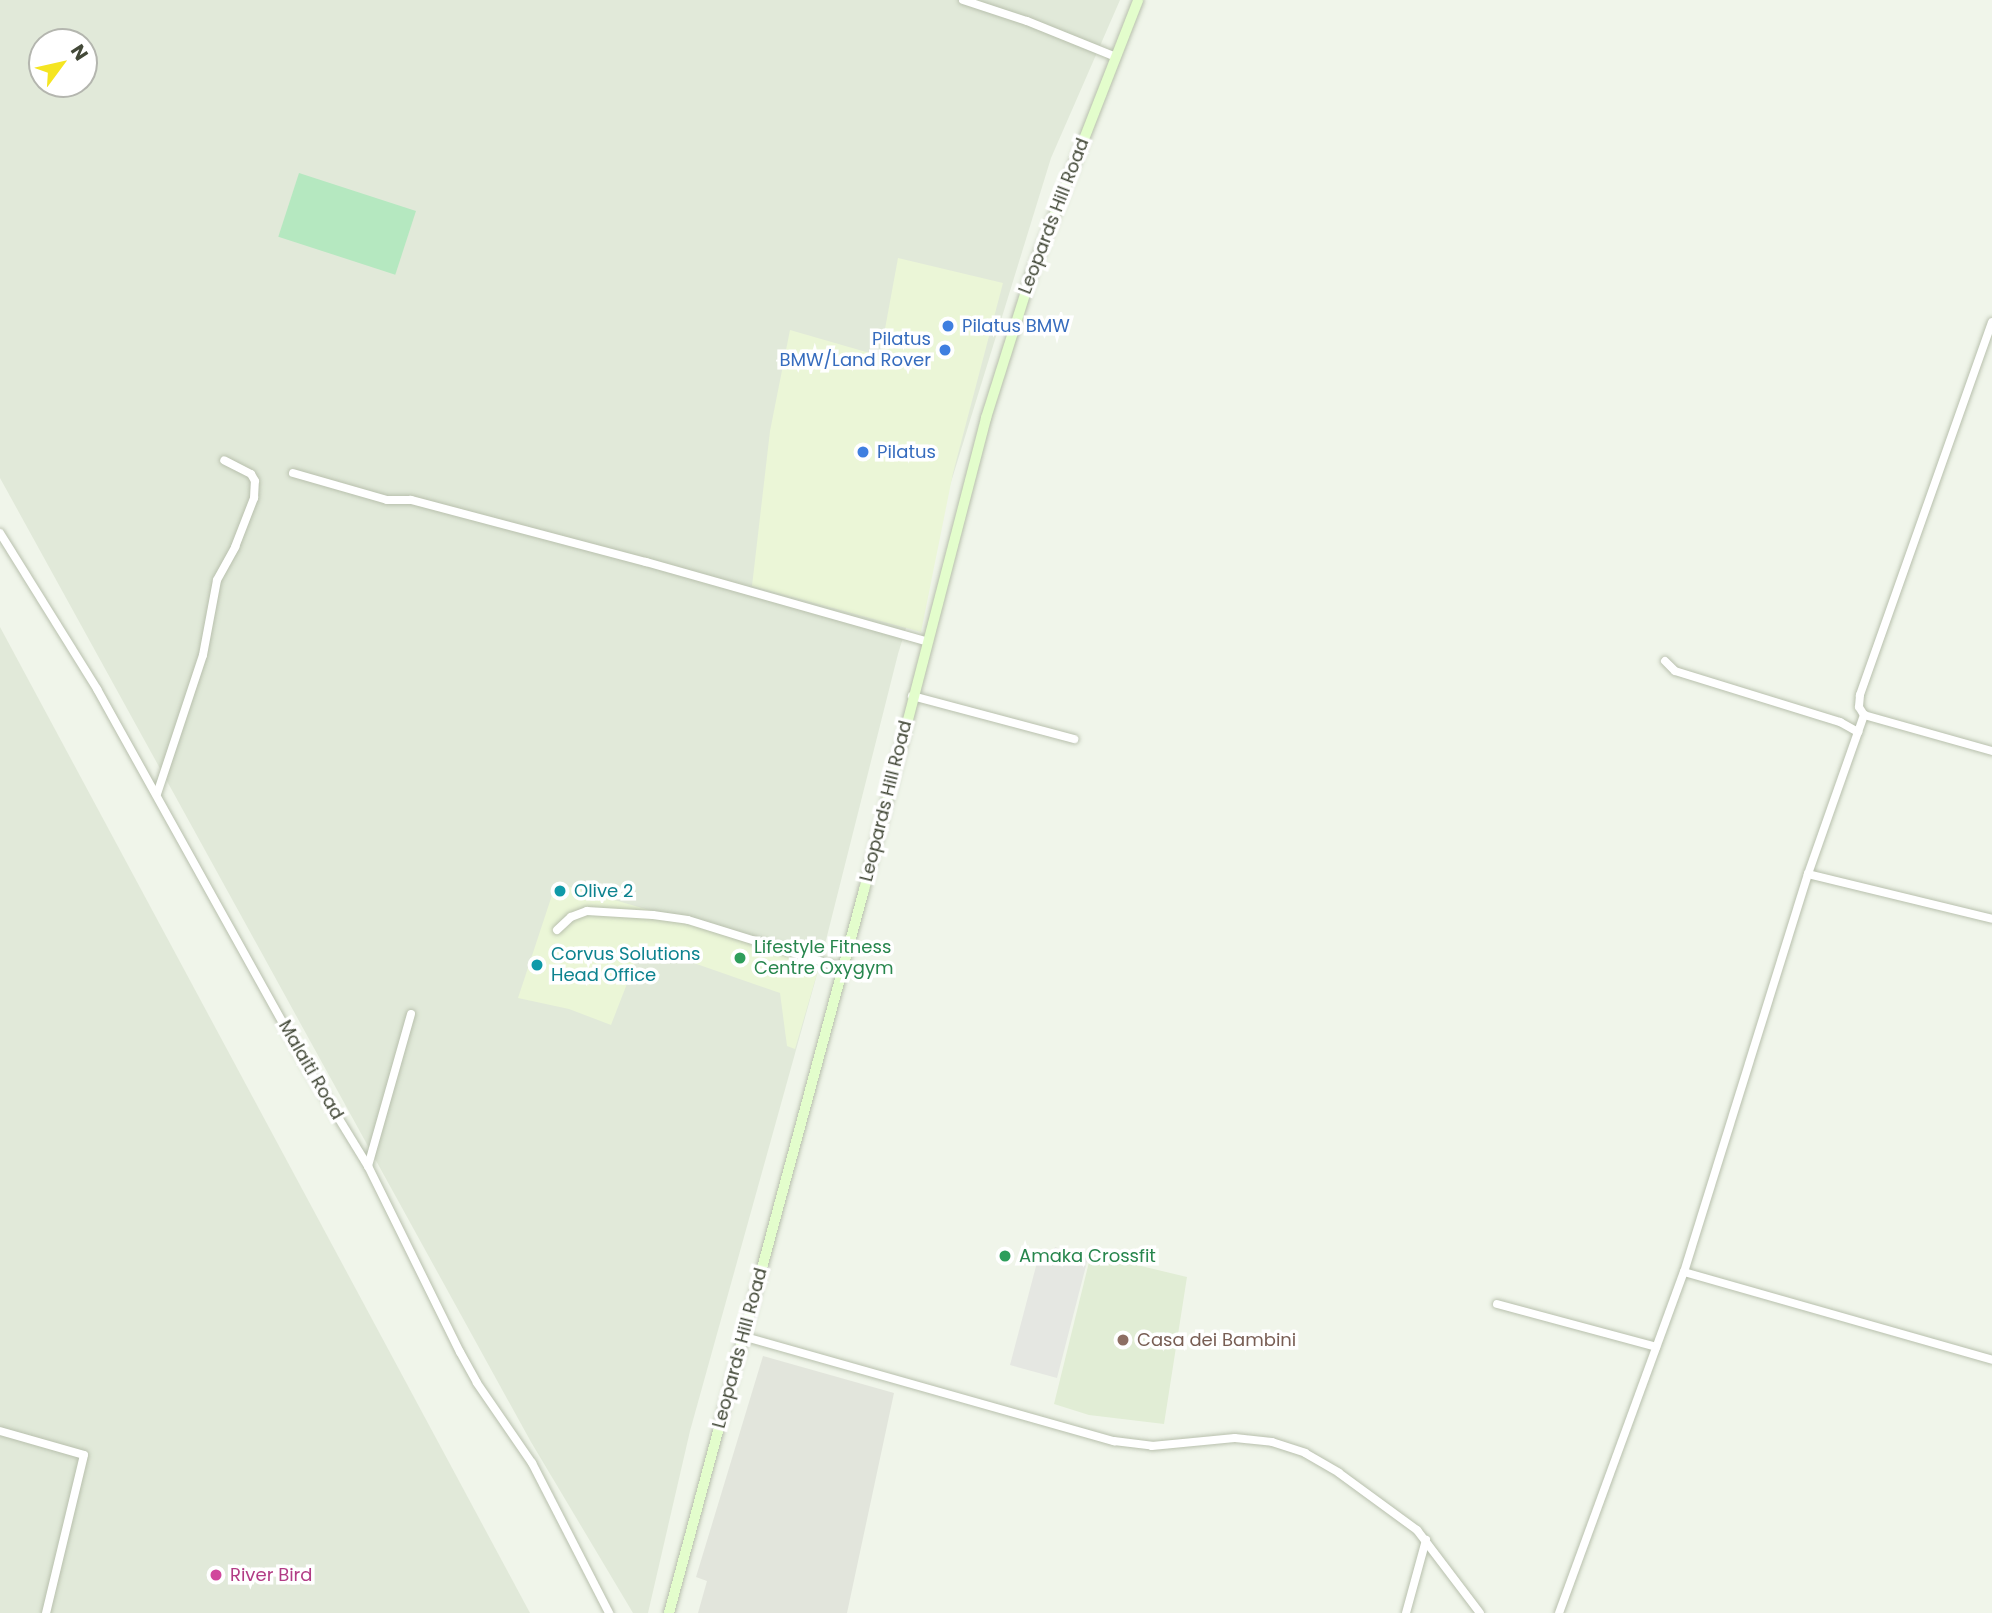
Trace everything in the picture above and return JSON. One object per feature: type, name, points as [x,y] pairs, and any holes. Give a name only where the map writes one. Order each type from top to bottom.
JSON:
[{"type":"main road","name":"Leopards Hill Road","points":[[669,1613],[986,418],[1016,318],[1139,0]]},
{"type":"street","points":[[963,0],[1027,21],[1116,57]]},
{"type":"street","points":[[1992,322],[1858,707],[1864,715],[1992,751]]},
{"type":"street","points":[[157,794],[203,655],[217,580],[235,547],[254,498],[255,481],[251,474],[225,460]]},
{"type":"street","points":[[293,473],[387,500],[411,500],[646,562],[928,642]]},
{"type":"street","name":"Malaiti Road","points":[[0,533],[157,794],[306,1065],[368,1166],[460,1352],[537,1470],[609,1613]]},
{"type":"street","points":[[1665,661],[1675,671],[1840,722],[1858,732]]},
{"type":"street","points":[[912,696],[1074,739]]},
{"type":"street","points":[[1559,1613],[1595,1521],[1684,1272],[1808,874],[1864,715]]},
{"type":"street","points":[[1808,874],[1992,919]]},
{"type":"street","points":[[557,930],[571,917],[587,911],[653,915],[688,920],[842,968]]},
{"type":"street","points":[[368,1166],[411,1014]]},
{"type":"street","points":[[1684,1272],[1992,1360]]},
{"type":"street","points":[[1497,1304],[1656,1347]]},
{"type":"street","points":[[742,1336],[1114,1441],[1152,1446],[1236,1438],[1288,1447],[1339,1473],[1408,1523],[1426,1540],[1480,1613]]},
{"type":"street","points":[[0,1431],[84,1455],[46,1613]]},
{"type":"street","points":[[1406,1613],[1426,1540]]},
{"type":"shaded area","points":[[0,0],[1120,0],[1051,158],[898,654],[821,960],[690,1431],[648,1613],[633,1613],[531,1442],[0,478]]},
{"type":"shaded area","name":"Pilatus","points":[[898,258],[1003,283],[953,473],[921,632],[752,586],[770,431],[790,330],[880,356]]},
{"type":"shaded area","points":[[0,627],[530,1613],[0,1613]]},
{"type":"shaded area","points":[[556,883],[821,960],[795,1049],[787,1046],[780,993],[642,945],[611,1025],[569,1009],[518,998]]},
{"type":"shaded area","points":[[1055,1247],[1088,1258],[1057,1378],[1010,1365],[1040,1251],[1052,1254]]},
{"type":"shaded area","name":"Casa dei Bambini","points":[[1091,1254],[1187,1277],[1164,1424],[1089,1415],[1054,1404]]},
{"type":"shaded area","points":[[763,1356],[894,1393],[847,1613],[698,1613],[707,1581],[696,1577]]},
{"type":"green space","points":[[299,173],[416,211],[395,275],[278,237]]},
{"type":"place","name":"Pilatus BMW","points":[[948,326]]},
{"type":"place","name":"Pilatus BMW/Land Rover","points":[[945,350]]},
{"type":"place","name":"Pilatus","points":[[863,452]]},
{"type":"place","name":"Olive 2","points":[[560,891]]},
{"type":"place","name":"Lifestyle Fitness Centre Oxygym","points":[[740,958]]},
{"type":"place","name":"Corvus Solutions Head Office","points":[[537,965]]},
{"type":"place","name":"Amaka Crossfit","points":[[1005,1256]]},
{"type":"place","name":"Casa dei Bambini","points":[[1123,1340]]},
{"type":"place","name":"River Bird","points":[[216,1575]]}]
